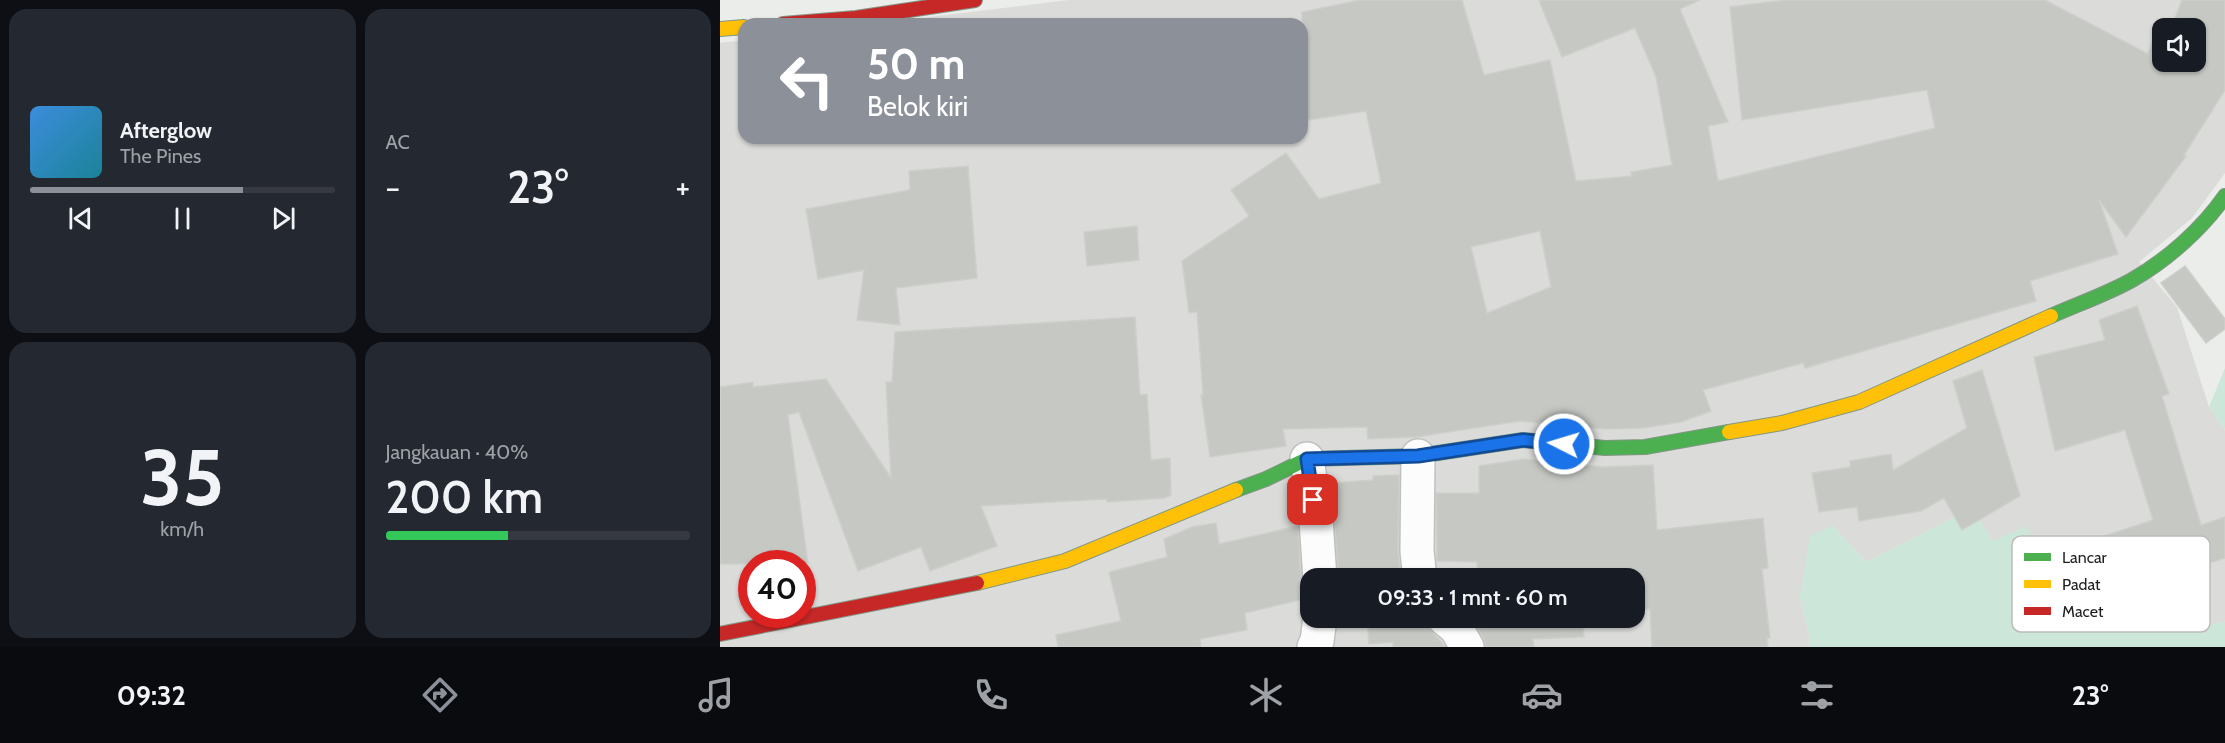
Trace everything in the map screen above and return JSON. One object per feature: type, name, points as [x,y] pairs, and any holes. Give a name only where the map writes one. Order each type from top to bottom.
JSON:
[{"type":"main road","points":[[856,18],[975,0]]},
{"type":"main road","points":[[720,29],[738,28]]},
{"type":"main road","points":[[720,634],[946,591],[1065,561],[1198,504],[1266,479],[1307,459],[1418,456],[1523,440],[1605,447],[1645,447],[1782,423],[1859,402],[2132,280],[2174,250],[2213,213],[2225,196]]},
{"type":"street","points":[[1418,456],[1419,568]]},
{"type":"street","points":[[1307,459],[1316,520],[1319,568]]},
{"type":"street","points":[[1314,647],[1319,628]]},
{"type":"street","points":[[1456,628],[1467,647]]},
{"type":"shaded area","points":[[1069,0],[2225,0],[2225,173],[2192,218],[2139,262],[2177,307],[2209,407],[2225,430],[2225,621],[2210,626],[2210,536],[2012,536],[2012,553],[1992,541],[1972,509],[1866,562],[1833,526],[1800,597],[1810,638],[1809,647],[720,647],[720,43],[738,41],[738,144],[1308,144],[1308,18],[921,18]]},
{"type":"green space","points":[[2225,368],[2225,430],[2209,407]]},
{"type":"green space","points":[[1973,508],[1992,541],[2027,526],[2032,536],[2012,536],[2012,632],[2210,632],[2210,626],[2225,621],[2225,647],[1809,647],[1810,638],[1800,597],[1810,536],[1833,526],[1866,562]]},
{"type":"building","points":[[1360,0],[1462,0],[1484,75],[1550,60],[1576,181],[1632,176],[1631,172],[1672,165],[1656,77],[1635,28],[1562,57],[1539,0],[1700,0],[1680,9],[1728,122],[1708,126],[1718,181],[1935,128],[1927,90],[1742,120],[1730,7],[1786,0],[2045,0],[2148,54],[2152,42],[2152,72],[2206,72],[2206,18],[2175,18],[2182,0],[2225,0],[2225,90],[2184,155],[2186,156],[2126,237],[2099,200],[2118,254],[2030,281],[2036,301],[1805,368],[1803,363],[1703,390],[1711,411],[1681,422],[1643,428],[1606,429],[1520,421],[1416,437],[1368,439],[1367,427],[1283,429],[1286,446],[1210,457],[1201,395],[1203,395],[1197,312],[1189,313],[1182,261],[1249,216],[1231,190],[1286,153],[1319,199],[1381,183],[1366,111],[1308,120],[1308,18],[1302,18],[1302,12]],"holes":[[[1540,231],[1551,287],[1487,313],[1471,247]]]},
{"type":"building","points":[[968,166],[977,278],[896,288],[900,325],[857,320],[864,270],[818,279],[806,209],[910,190],[909,171]]},
{"type":"building","points":[[1137,226],[1139,260],[1087,266],[1084,232]]},
{"type":"building","points":[[2185,266],[2225,319],[2225,329],[2206,343],[2161,283]]},
{"type":"building","points":[[2137,306],[2169,394],[2162,396],[2201,525],[2225,517],[2225,558],[2210,563],[2210,536],[2104,536],[2153,520],[2125,430],[2055,451],[2034,357],[2105,340],[2099,320]]},
{"type":"building","points":[[1135,317],[1140,395],[1147,394],[1151,460],[1170,458],[1171,495],[1165,498],[1107,502],[1107,499],[981,506],[997,546],[930,571],[921,547],[858,571],[799,412],[788,415],[806,550],[738,550],[738,564],[720,564],[720,387],[753,382],[753,387],[826,379],[891,478],[886,382],[892,382],[895,332]]},
{"type":"building","points":[[1982,370],[2020,496],[1962,530],[1944,498],[1921,511],[1859,521],[1857,507],[1819,512],[1812,473],[1850,467],[1850,461],[1891,454],[1893,470],[1967,428],[1953,381]]},
{"type":"building","points":[[1524,459],[1603,467],[1653,465],[1657,530],[1763,518],[1768,568],[1762,569],[1770,638],[1767,638],[1768,647],[1652,647],[1650,609],[1645,609],[1645,568],[1477,568],[1477,562],[1437,561],[1436,493],[1479,493],[1479,466]]},
{"type":"building","points":[[1399,475],[1400,568],[1338,568],[1331,483],[1373,480],[1373,476]]},
{"type":"building","points":[[1216,523],[1219,544],[1298,526],[1300,600],[1245,613],[1247,630],[1200,639],[1201,647],[1058,647],[1056,635],[1121,621],[1109,572],[1167,557],[1164,539],[1192,527]]},
{"type":"building","points":[[1368,628],[1429,628],[1445,647],[1393,647],[1393,642],[1369,644]]},
{"type":"building","points":[[1478,628],[1584,628],[1584,637],[1533,639],[1534,647],[1486,647]]},
{"type":"traffic: fast","points":[[2051,316],[2103,294],[2145,272],[2195,232],[2225,196]]},
{"type":"traffic: fast","points":[[1236,490],[1266,479],[1307,459],[1418,456],[1523,440],[1605,448],[1645,447],[1729,432]]},
{"type":"traffic: slow","points":[[720,29],[738,28]]},
{"type":"traffic: slow","points":[[1729,432],[1782,423],[1859,402],[2051,316]]},
{"type":"traffic: slow","points":[[977,583],[1065,561],[1236,490]]},
{"type":"traffic: jam","points":[[856,18],[975,0]]},
{"type":"traffic: jam","points":[[720,634],[977,583]]},
{"type":"route","points":[[1313,500],[1307,459],[1418,456],[1523,440],[1564,444]]}]
